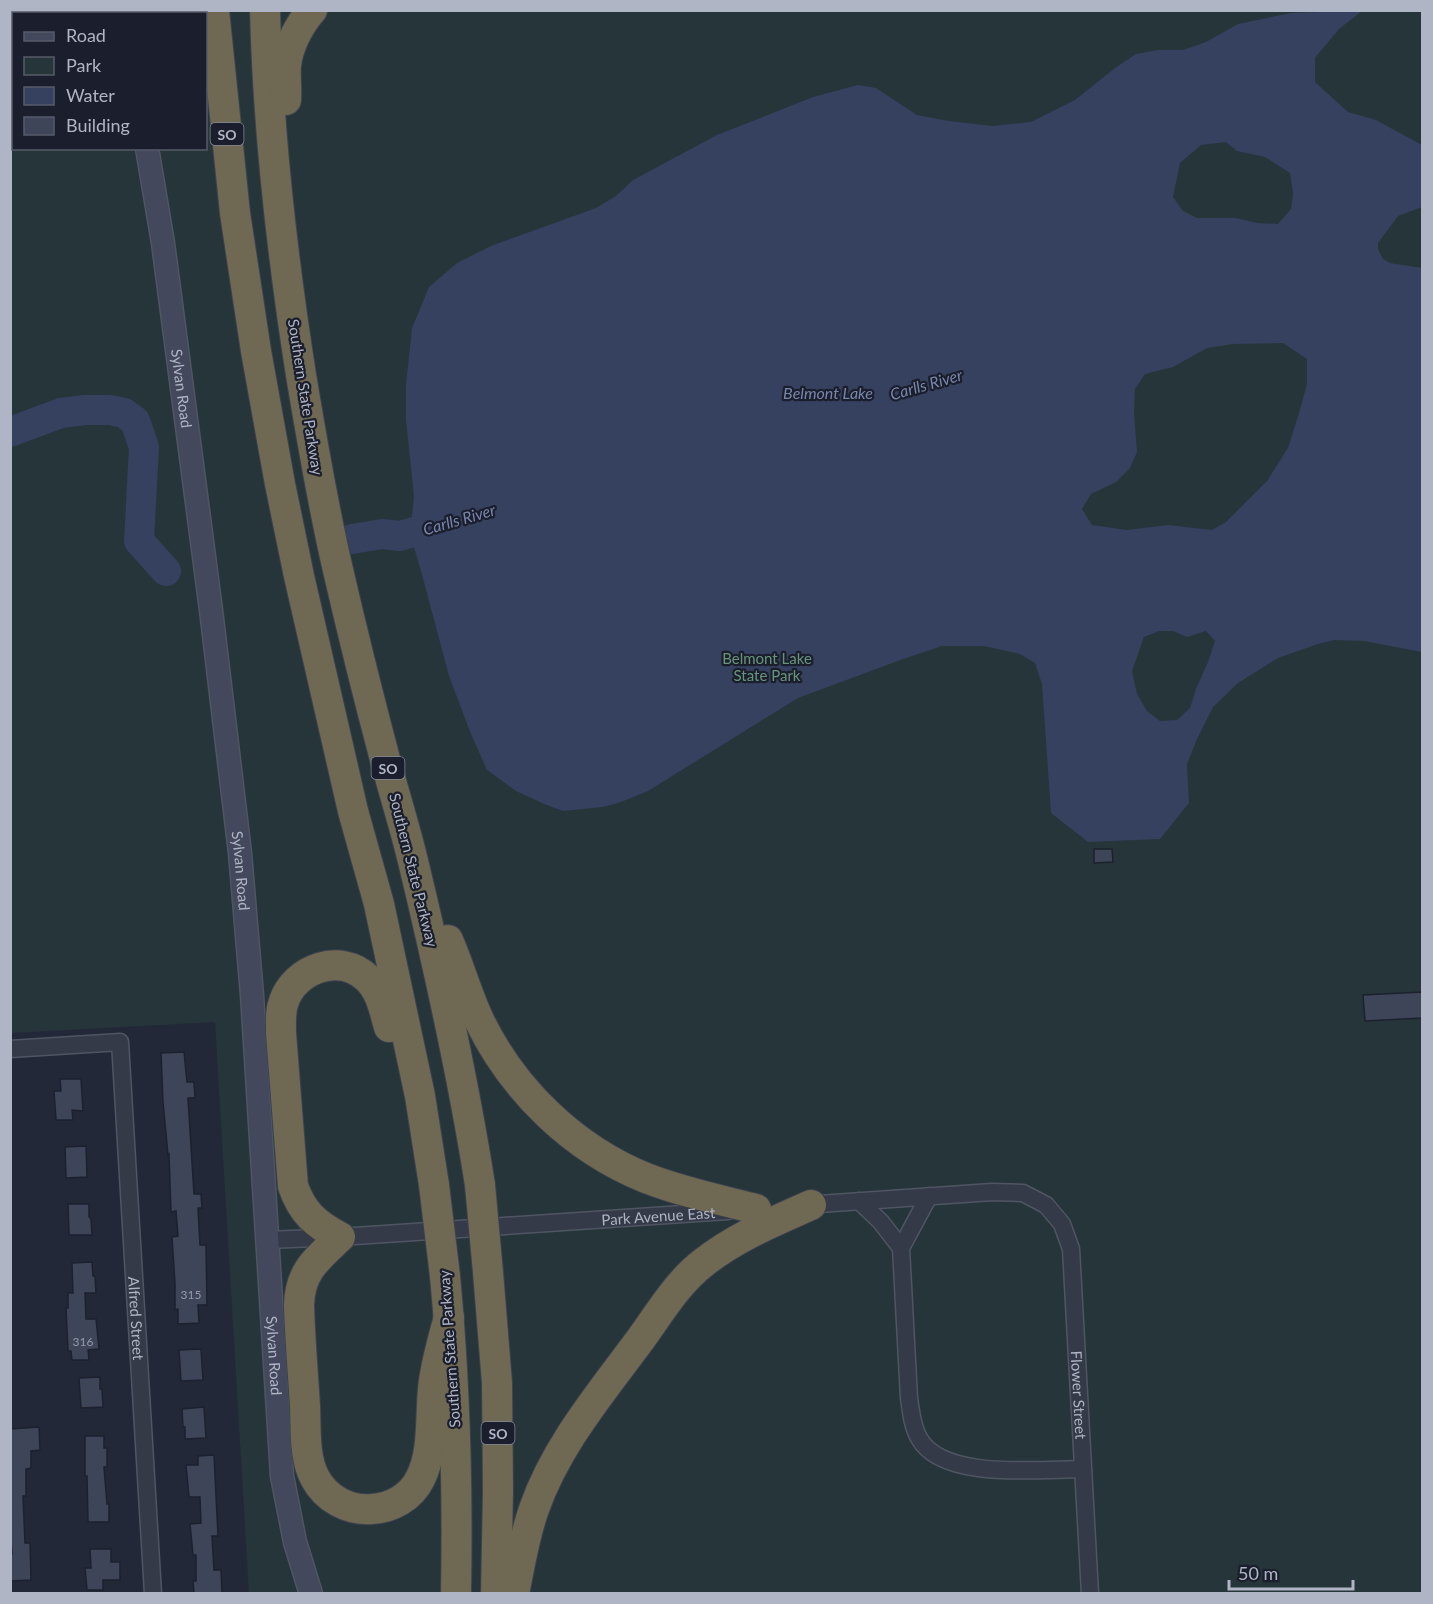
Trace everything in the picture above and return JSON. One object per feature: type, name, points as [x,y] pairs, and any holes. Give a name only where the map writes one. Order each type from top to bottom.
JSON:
[{"type":"highway","name":"Southern State Parkway","points":[[214,10],[235,213],[262,383],[299,576],[353,811],[379,904],[420,1096],[434,1185],[452,1370],[456,1462],[456,1593]]},
{"type":"highway","name":"Southern State Parkway","points":[[265,10],[268,92],[280,236],[300,371],[326,519],[386,763],[413,858],[447,1006],[480,1185],[497,1383],[496,1593]]},
{"type":"highway","points":[[280,236],[286,64],[294,39],[312,10]]},
{"type":"highway","points":[[207,121],[212,158],[242,258]]},
{"type":"highway","points":[[413,858],[480,1022],[505,1064],[534,1100],[576,1138],[625,1168],[666,1185],[756,1209]]},
{"type":"highway","points":[[420,1096],[390,1033],[379,994],[368,978],[346,967],[329,966],[312,970],[295,982],[284,1000],[281,1020],[291,1180],[297,1197],[309,1217],[340,1237],[307,1272],[302,1283],[299,1305],[307,1450],[315,1479],[335,1500],[355,1509],[387,1507],[405,1497],[419,1481],[424,1471],[429,1446],[433,1386],[448,1317]]},
{"type":"highway","points":[[514,1593],[528,1528],[539,1495],[555,1461],[578,1424],[670,1298],[700,1265],[727,1245],[811,1205]]},
{"type":"street","name":"Sylvan Road","points":[[147,150],[163,243],[240,853],[252,995],[282,1476],[295,1542],[311,1593]]},
{"type":"street","name":"Alfred Street","points":[[10,1048],[120,1042],[153,1593]]},
{"type":"street","name":"Park Avenue East","points":[[267,1240],[340,1237],[992,1192],[1023,1193],[1046,1206]]},
{"type":"street","points":[[929,1196],[901,1248],[909,1398],[919,1439],[934,1455],[973,1468],[1002,1470],[1083,1468]]},
{"type":"street","points":[[860,1201],[881,1222],[901,1248]]},
{"type":"street","name":"Flower Street","points":[[1046,1206],[1062,1224],[1071,1249],[1090,1593]]},
{"type":"green space","name":"Belmont Lake State Park","points":[[11,11],[1422,11],[1422,1593],[249,1593],[215,1022],[11,1033]]},
{"type":"water","name":"Belmont Lake","points":[[1362,11],[1339,29],[1315,58],[1315,82],[1348,112],[1376,120],[1422,145],[1422,207],[1398,216],[1378,243],[1378,249],[1383,259],[1390,263],[1422,268],[1422,652],[1364,641],[1334,640],[1278,658],[1238,683],[1213,707],[1197,739],[1187,764],[1189,803],[1160,839],[1088,842],[1051,813],[1042,684],[1035,663],[1020,654],[984,646],[942,646],[798,698],[648,791],[603,807],[563,811],[516,791],[487,770],[449,676],[413,544],[401,541],[399,530],[411,524],[414,497],[406,420],[406,384],[412,328],[429,287],[457,263],[491,246],[596,208],[616,196],[633,180],[717,135],[813,97],[858,85],[876,88],[917,115],[993,126],[1031,122],[1075,100],[1136,54],[1158,50],[1183,50],[1206,42],[1238,24],[1291,13]],"holes":[[[1226,142],[1237,151],[1265,157],[1290,173],[1293,193],[1291,209],[1278,224],[1257,223],[1236,218],[1197,218],[1183,211],[1173,197],[1180,163],[1201,145]],[[1283,343],[1307,359],[1307,384],[1288,448],[1267,481],[1226,522],[1212,530],[1168,525],[1127,530],[1092,525],[1082,509],[1091,494],[1116,482],[1130,468],[1137,452],[1135,389],[1145,374],[1173,367],[1207,348],[1233,344]],[[1159,631],[1173,631],[1187,637],[1206,631],[1215,641],[1190,708],[1177,720],[1160,721],[1147,711],[1137,694],[1132,671],[1144,637]]]},
{"type":"building","points":[[1094,849],[1112,849],[1113,862],[1094,863]]},
{"type":"building","points":[[1422,992],[1422,1018],[1365,1021],[1363,995]]},
{"type":"building","points":[[184,1052],[187,1082],[194,1082],[195,1098],[188,1098],[194,1194],[201,1194],[202,1208],[198,1208],[200,1245],[206,1245],[207,1305],[198,1305],[199,1323],[178,1324],[178,1309],[175,1310],[172,1237],[178,1236],[176,1211],[171,1212],[161,1053]]},
{"type":"building","points":[[60,1079],[81,1079],[83,1111],[72,1110],[73,1120],[56,1120],[54,1091],[61,1091]]},
{"type":"building","points":[[86,1146],[87,1177],[66,1178],[65,1147]]},
{"type":"building","points":[[68,1204],[89,1204],[92,1235],[69,1235]]},
{"type":"building","points":[[92,1262],[96,1293],[85,1293],[86,1319],[96,1319],[99,1349],[88,1350],[89,1360],[72,1360],[71,1351],[68,1351],[66,1308],[68,1308],[68,1293],[73,1293],[72,1263]]},
{"type":"building","points":[[201,1349],[203,1380],[181,1381],[179,1350]]},
{"type":"building","points":[[100,1377],[103,1407],[81,1408],[79,1378]]},
{"type":"building","points":[[204,1407],[206,1438],[185,1439],[182,1409]]},
{"type":"building","points":[[39,1427],[40,1450],[31,1451],[31,1468],[26,1469],[26,1496],[23,1496],[25,1543],[30,1543],[31,1580],[10,1581],[10,1554],[12,1554],[10,1429]]},
{"type":"building","points":[[85,1436],[104,1436],[104,1448],[107,1448],[107,1467],[104,1467],[109,1522],[88,1522]]},
{"type":"building","points":[[214,1455],[218,1536],[212,1536],[214,1570],[221,1570],[222,1593],[194,1593],[196,1555],[193,1555],[190,1524],[201,1523],[200,1497],[189,1497],[186,1465],[198,1465],[198,1456]]},
{"type":"building","points":[[90,1549],[111,1549],[111,1562],[120,1562],[120,1580],[103,1580],[103,1590],[87,1590],[85,1568],[91,1568]]},
{"type":"waterway","name":"Carlls River","points":[[10,432],[61,413],[85,410],[110,410],[124,413],[135,421],[144,447],[139,541],[166,571]]},
{"type":"waterway","name":"Carlls River","points":[[352,539],[382,534],[400,536],[440,524]]}]
